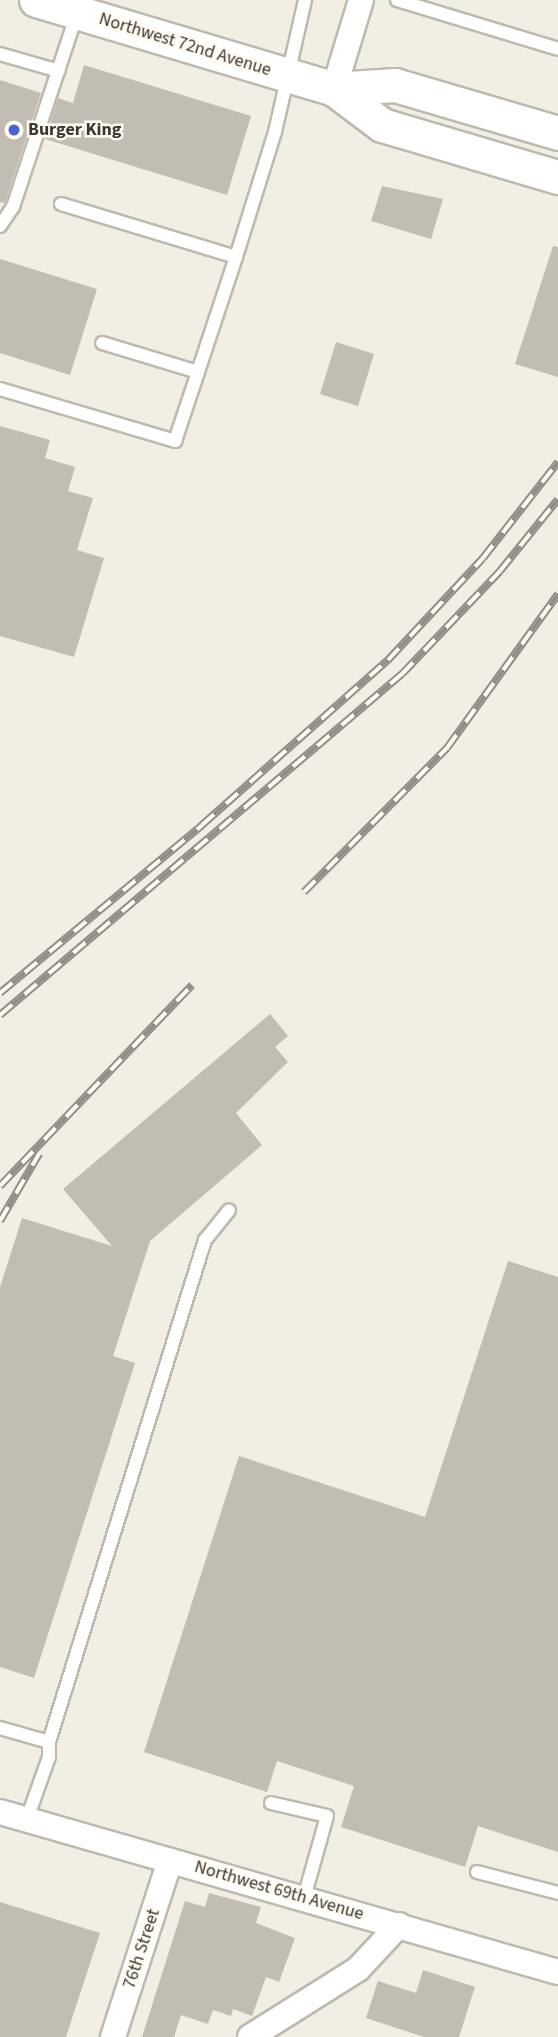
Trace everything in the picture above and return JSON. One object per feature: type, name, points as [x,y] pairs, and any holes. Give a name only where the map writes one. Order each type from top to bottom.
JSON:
[{"type":"main road","name":"Northwest 72nd Avenue","points":[[36,0],[334,89],[395,85],[558,132]]},
{"type":"main road","name":"Northwest 72nd Avenue","points":[[334,89],[382,125],[558,177]]},
{"type":"street","points":[[334,89],[361,0]]},
{"type":"street","name":"Northwest 69th Avenue","points":[[0,1812],[558,1972]]},
{"type":"street","name":"76th Street","points":[[113,2037],[170,1861]]},
{"type":"street","points":[[250,2037],[358,1969],[399,1925]]},
{"type":"lane","points":[[0,389],[175,441],[275,132],[305,0]]},
{"type":"lane","points":[[397,0],[558,49]]},
{"type":"lane","points":[[0,226],[13,207],[78,12]]},
{"type":"lane","points":[[0,54],[59,71]]},
{"type":"lane","points":[[61,204],[236,257]]},
{"type":"lane","points":[[102,343],[198,372]]},
{"type":"lane","points":[[26,1819],[49,1757],[48,1742],[205,1240],[229,1210]]},
{"type":"lane","points":[[0,1727],[48,1742]]},
{"type":"lane","points":[[271,1803],[327,1816],[304,1898]]},
{"type":"lane","points":[[477,1871],[558,1893]]},
{"type":"building","points":[[84,65],[251,116],[227,195],[45,139],[58,98],[73,103]]},
{"type":"building","name":"Burger King","points":[[0,80],[41,93],[5,203],[0,202]]},
{"type":"building","points":[[382,186],[443,199],[431,239],[371,221]]},
{"type":"building","points":[[553,246],[558,247],[558,377],[515,364]]},
{"type":"building","points":[[0,259],[97,289],[70,375],[0,353]]},
{"type":"building","points":[[336,342],[374,354],[358,406],[320,394]]},
{"type":"building","points":[[0,426],[50,440],[45,458],[75,467],[68,491],[93,498],[77,550],[104,558],[74,657],[0,636]]},
{"type":"building","points":[[270,1014],[288,1036],[275,1047],[288,1062],[236,1113],[262,1145],[150,1241],[113,1356],[135,1363],[34,1678],[0,1667],[0,1287],[22,1218],[112,1246],[63,1189]]},
{"type":"building","points":[[508,1261],[558,1277],[558,1852],[478,1826],[465,1867],[341,1827],[354,1786],[277,1761],[267,1792],[144,1752],[239,1456],[425,1517]]},
{"type":"building","points":[[209,1893],[261,1907],[256,1923],[295,1938],[279,1982],[266,1977],[252,2016],[233,2009],[231,2016],[213,2010],[208,2024],[181,2015],[174,2037],[142,2037],[185,1901],[205,1907]]},
{"type":"building","points":[[0,1902],[100,1933],[66,2037],[0,2037]]},
{"type":"building","points":[[423,1970],[475,1987],[459,2037],[424,2037],[366,2018],[378,1981],[416,1993]]},
{"type":"railway","points":[[0,993],[202,825],[388,660],[483,558],[558,462]]},
{"type":"railway","points":[[0,1015],[402,674],[500,571],[558,499]]},
{"type":"railway","points":[[304,892],[447,748],[558,594]]},
{"type":"railway","points":[[0,1186],[192,985]]},
{"type":"railway","points":[[0,1221],[39,1154]]},
{"type":"place","name":"Burger King","points":[[14,130]]}]
